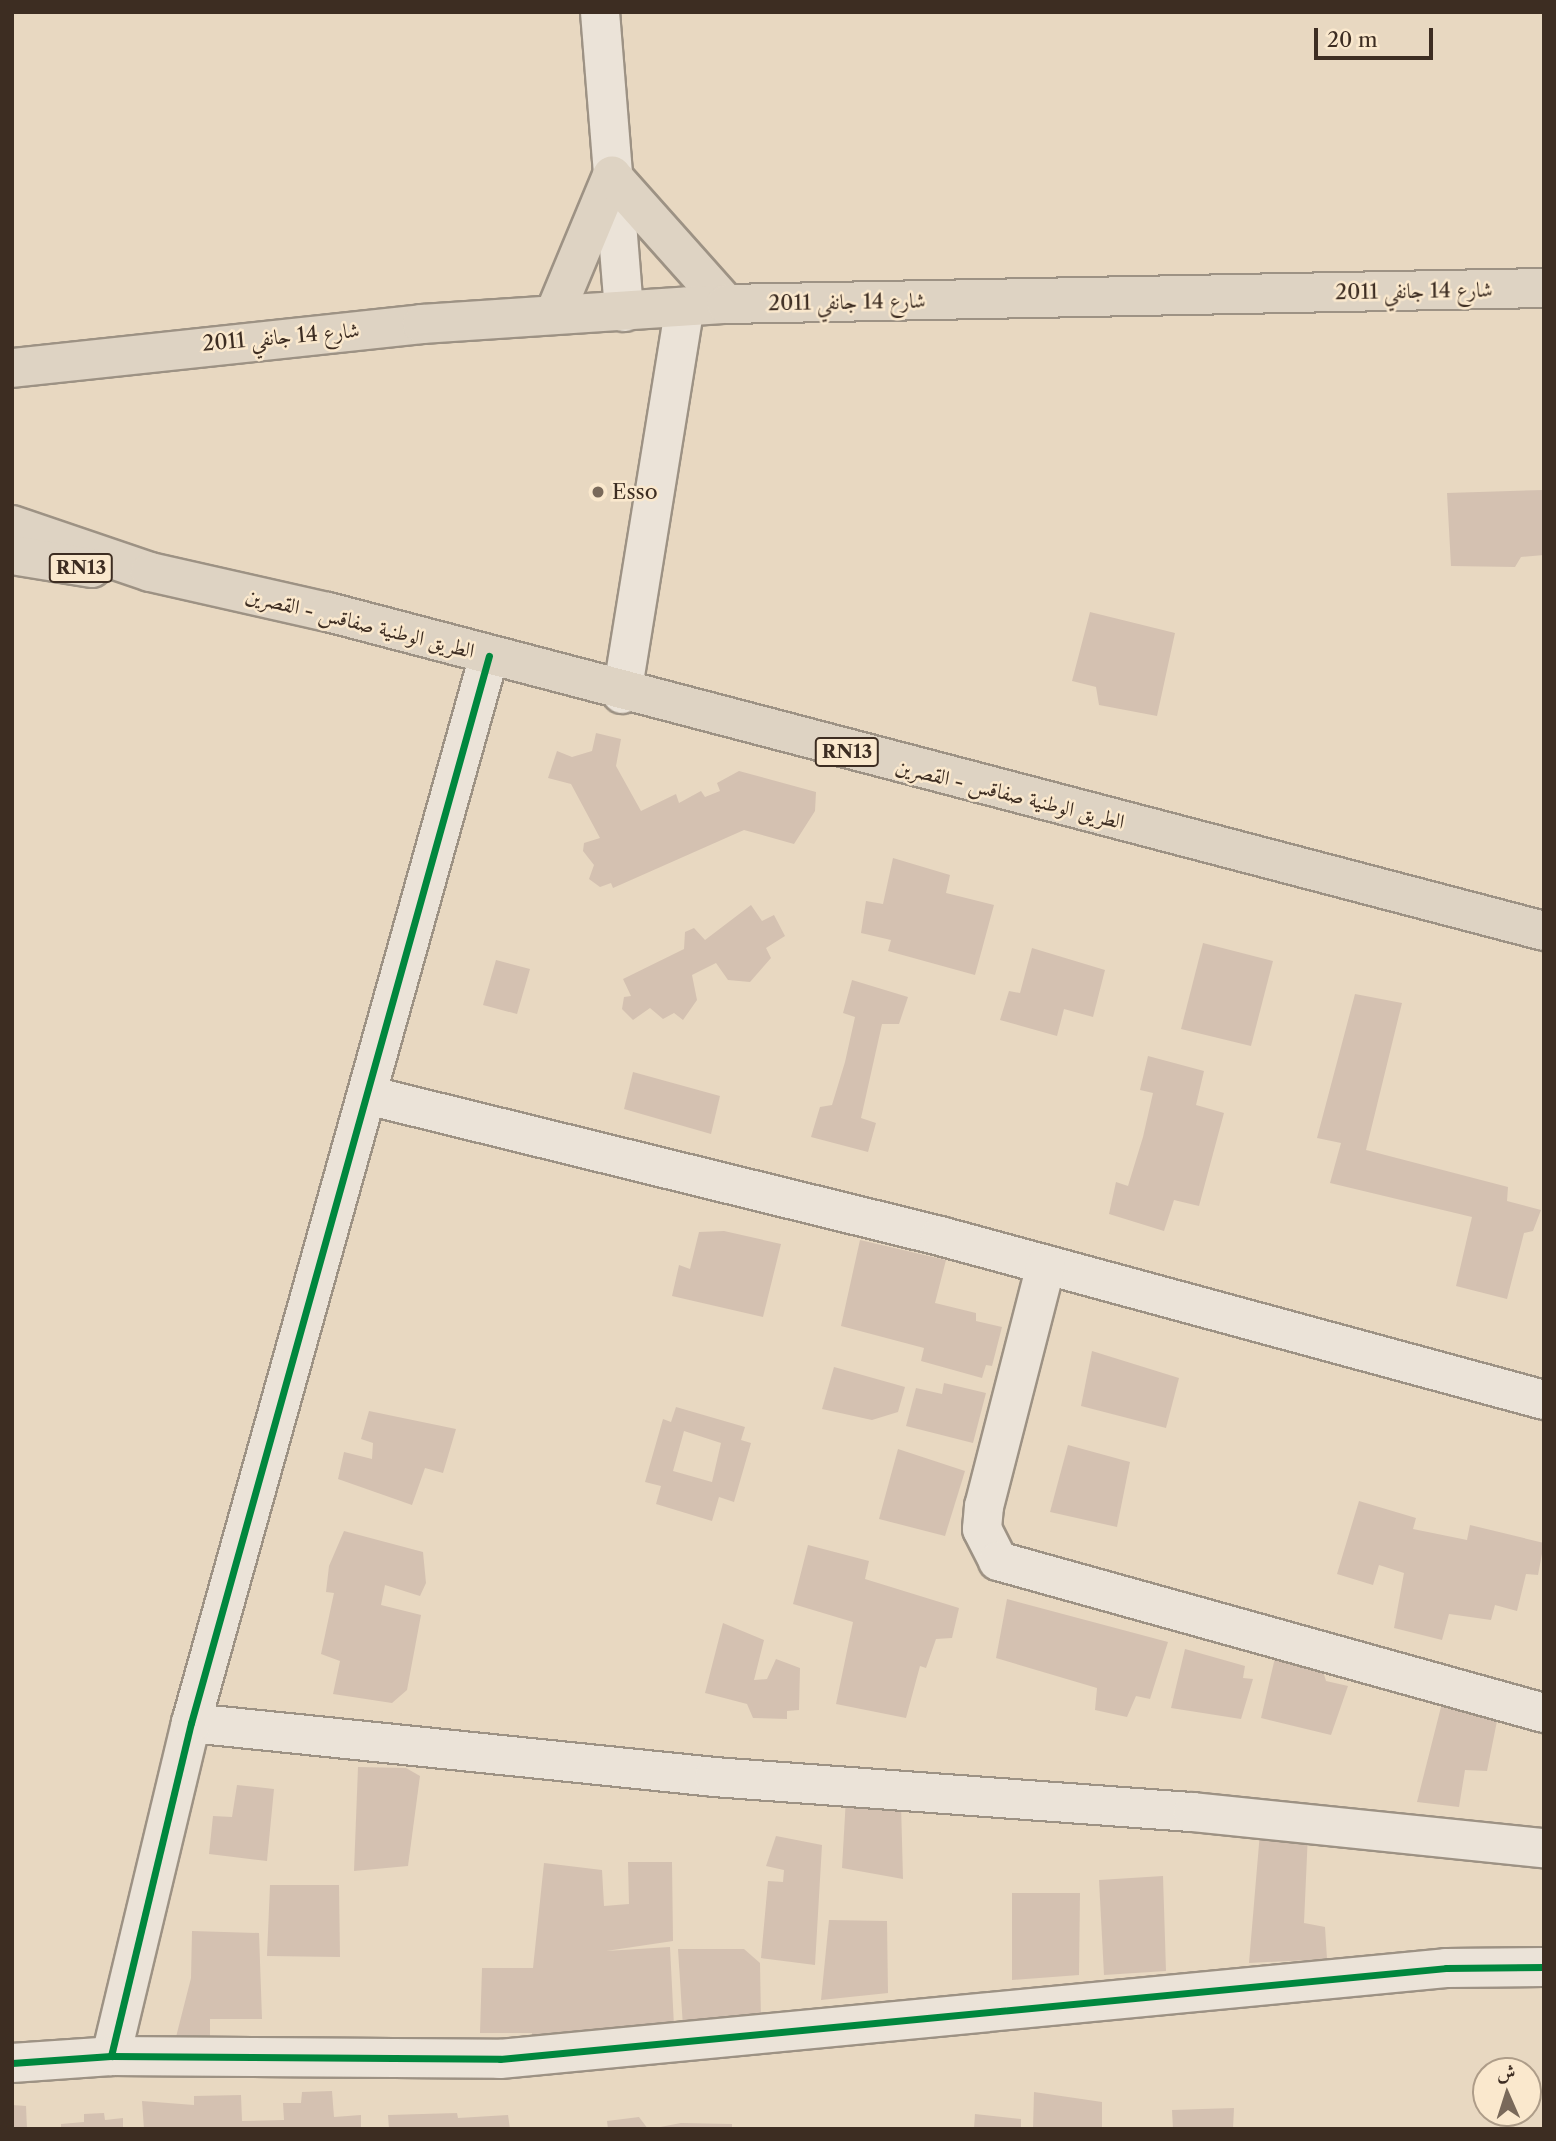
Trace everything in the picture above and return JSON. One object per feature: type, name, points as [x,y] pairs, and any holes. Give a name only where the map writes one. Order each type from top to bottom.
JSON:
[{"type":"main road","points":[[554,315],[612,176],[726,304]]},
{"type":"main road","name":"شارع 14 جانفي 2011","points":[[12,368],[152,349],[554,315],[726,304],[1544,288]]},
{"type":"main road","name":"شارع 14 جانفي 2011","points":[[12,342],[152,349]]},
{"type":"main road","name":"الطريق الوطنية صفاقس - القصرين","points":[[12,525],[150,572],[489,656],[622,694],[1544,931]]},
{"type":"main road","name":"الطريق الوطنية صفاقس - القصرين","points":[[12,555],[60,566],[150,572]]},
{"type":"street","points":[[600,12],[624,312]]},
{"type":"street","points":[[622,694],[684,307]]},
{"type":"street","points":[[111,2056],[191,1723],[489,656]]},
{"type":"street","points":[[368,1095],[1046,1265],[1544,1400]]},
{"type":"street","points":[[1046,1265],[984,1506],[982,1529],[998,1561],[1544,1713]]},
{"type":"street","points":[[191,1723],[714,1777],[1193,1812],[1544,1848]]},
{"type":"street","points":[[12,2063],[111,2056],[500,2059],[1446,1968],[1544,1967]]},
{"type":"building","points":[[1544,490],[1544,555],[1521,557],[1515,567],[1451,566],[1447,493]]},
{"type":"building","points":[[1090,612],[1175,633],[1157,716],[1099,705],[1096,687],[1072,681]]},
{"type":"building","points":[[596,733],[621,739],[616,766],[641,811],[676,794],[679,803],[701,791],[705,797],[720,791],[717,783],[739,771],[816,792],[815,811],[794,844],[744,830],[613,888],[611,883],[600,887],[589,879],[594,865],[583,851],[584,843],[600,838],[571,784],[548,778],[557,751],[572,757],[592,751]]},
{"type":"building","points":[[893,858],[950,875],[946,893],[994,905],[975,975],[888,951],[891,940],[861,933],[866,901],[883,904]]},
{"type":"building","points":[[751,905],[762,921],[774,915],[785,936],[766,948],[771,958],[750,982],[728,980],[716,963],[692,975],[697,1000],[683,1020],[674,1013],[663,1019],[650,1008],[633,1020],[622,1009],[624,997],[631,996],[623,979],[684,949],[685,932],[694,928],[705,940]]},
{"type":"building","points":[[1203,943],[1273,961],[1251,1046],[1181,1029]]},
{"type":"building","points":[[1032,948],[1105,970],[1093,1017],[1064,1009],[1057,1036],[1000,1020],[1009,991],[1020,993]]},
{"type":"building","points":[[496,960],[530,969],[517,1014],[483,1005]]},
{"type":"building","points":[[852,980],[908,997],[899,1024],[882,1024],[861,1118],[876,1123],[868,1152],[811,1137],[820,1107],[832,1105],[845,1062],[855,1017],[843,1013]]},
{"type":"building","points":[[1355,994],[1402,1003],[1366,1150],[1508,1187],[1507,1201],[1541,1210],[1533,1231],[1524,1233],[1507,1299],[1456,1286],[1472,1217],[1330,1183],[1341,1143],[1317,1138]]},
{"type":"building","points":[[1148,1056],[1204,1071],[1196,1105],[1224,1113],[1199,1206],[1174,1200],[1164,1231],[1109,1214],[1116,1182],[1128,1186],[1143,1137],[1153,1093],[1140,1090]]},
{"type":"building","points":[[633,1072],[720,1096],[711,1134],[624,1109]]},
{"type":"building","points":[[724,1231],[781,1244],[763,1317],[672,1296],[679,1265],[690,1269],[699,1232]]},
{"type":"building","points":[[860,1240],[946,1260],[935,1303],[976,1313],[976,1321],[1002,1327],[992,1366],[986,1365],[982,1378],[921,1361],[924,1348],[841,1326]]},
{"type":"building","points":[[1092,1351],[1179,1378],[1166,1428],[1081,1406]]},
{"type":"building","points":[[834,1367],[905,1387],[898,1412],[872,1420],[822,1409]]},
{"type":"building","points":[[944,1383],[986,1393],[973,1443],[906,1426],[916,1388],[942,1394]]},
{"type":"building","points":[[676,1407],[745,1427],[741,1440],[751,1443],[734,1502],[719,1497],[712,1521],[656,1504],[661,1486],[645,1482],[663,1419],[671,1422]],"holes":[[[684,1431],[721,1443],[712,1482],[673,1471]]]},
{"type":"building","points":[[369,1411],[456,1429],[443,1473],[425,1468],[412,1505],[338,1479],[344,1452],[372,1459],[373,1443],[361,1439]]},
{"type":"building","points":[[1068,1445],[1130,1462],[1117,1527],[1050,1512]]},
{"type":"building","points":[[898,1449],[965,1471],[945,1536],[879,1519]]},
{"type":"building","points":[[1359,1501],[1416,1518],[1413,1529],[1467,1540],[1470,1525],[1544,1543],[1538,1575],[1526,1574],[1517,1611],[1495,1605],[1491,1620],[1449,1614],[1442,1640],[1394,1628],[1404,1573],[1379,1565],[1373,1585],[1337,1574]]},
{"type":"building","points":[[344,1531],[423,1552],[426,1583],[420,1596],[385,1585],[381,1605],[421,1615],[407,1690],[392,1703],[333,1694],[340,1661],[321,1654],[334,1593],[326,1592],[329,1566]]},
{"type":"building","points":[[808,1545],[869,1561],[865,1579],[959,1608],[952,1638],[936,1639],[926,1668],[920,1666],[906,1718],[836,1704],[853,1622],[793,1604]]},
{"type":"building","points":[[1007,1599],[1168,1642],[1150,1699],[1136,1696],[1127,1717],[1095,1710],[1097,1688],[996,1658]]},
{"type":"building","points":[[723,1623],[764,1640],[754,1680],[767,1679],[776,1659],[800,1668],[799,1710],[787,1711],[787,1719],[753,1718],[747,1704],[705,1693]]},
{"type":"building","points":[[1185,1649],[1245,1666],[1243,1678],[1253,1679],[1241,1719],[1171,1708]]},
{"type":"building","points":[[1277,1649],[1320,1661],[1326,1681],[1348,1686],[1331,1735],[1261,1718]]},
{"type":"building","points":[[1444,1695],[1500,1706],[1487,1771],[1465,1770],[1459,1807],[1417,1802]]},
{"type":"building","points":[[358,1767],[406,1768],[420,1776],[408,1866],[354,1871]]},
{"type":"building","points":[[237,1785],[274,1789],[267,1861],[209,1854],[213,1816],[232,1817]]},
{"type":"building","points":[[846,1798],[901,1804],[903,1879],[842,1868]]},
{"type":"building","points":[[1260,1832],[1308,1833],[1304,1923],[1325,1927],[1327,1959],[1249,1963]]},
{"type":"building","points":[[776,1836],[822,1845],[815,1965],[761,1958],[768,1881],[783,1882],[784,1870],[766,1866]]},
{"type":"building","points":[[628,1862],[672,1862],[673,1941],[606,1951],[670,1947],[674,2026],[532,2039],[532,2033],[480,2033],[482,1968],[533,1968],[544,1863],[602,1870],[604,1906],[629,1904]]},
{"type":"building","points":[[1163,1876],[1166,1971],[1104,1975],[1099,1880]]},
{"type":"building","points":[[270,1885],[339,1885],[340,1957],[267,1956]]},
{"type":"building","points":[[1012,1893],[1080,1893],[1079,1975],[1012,1980]]},
{"type":"building","points":[[829,1920],[887,1921],[888,1993],[821,2000]]},
{"type":"building","points":[[192,1931],[259,1933],[262,2019],[210,2019],[210,2042],[175,2041],[191,1978]]},
{"type":"building","points":[[678,1949],[744,1949],[760,1963],[761,2021],[683,2027]]},
{"type":"building","points":[[332,2091],[334,2117],[361,2115],[361,2129],[144,2129],[142,2101],[194,2105],[194,2096],[241,2095],[242,2121],[284,2120],[283,2103],[301,2103],[302,2092]]},
{"type":"building","points":[[1034,2092],[1102,2102],[1102,2129],[1033,2129]]},
{"type":"building","points":[[12,2105],[26,2106],[27,2129],[12,2129]]},
{"type":"building","points":[[1234,2108],[1233,2129],[1173,2129],[1172,2110]]},
{"type":"building","points":[[104,2113],[105,2120],[123,2118],[123,2129],[61,2129],[61,2124],[84,2122],[84,2114]]},
{"type":"building","points":[[457,2113],[458,2118],[508,2115],[510,2129],[389,2129],[388,2115]]},
{"type":"building","points":[[975,2114],[1021,2119],[1021,2129],[974,2129]]},
{"type":"building","points":[[639,2117],[648,2129],[608,2129],[607,2121]]},
{"type":"building","points":[[681,2123],[732,2124],[732,2129],[650,2129]]},
{"type":"cycle path","points":[[111,2056],[191,1723],[489,656]]},
{"type":"cycle path","points":[[12,2063],[111,2056],[500,2059],[1446,1968],[1544,1967]]},
{"type":"place","name":"Esso","points":[[598,492]]}]
